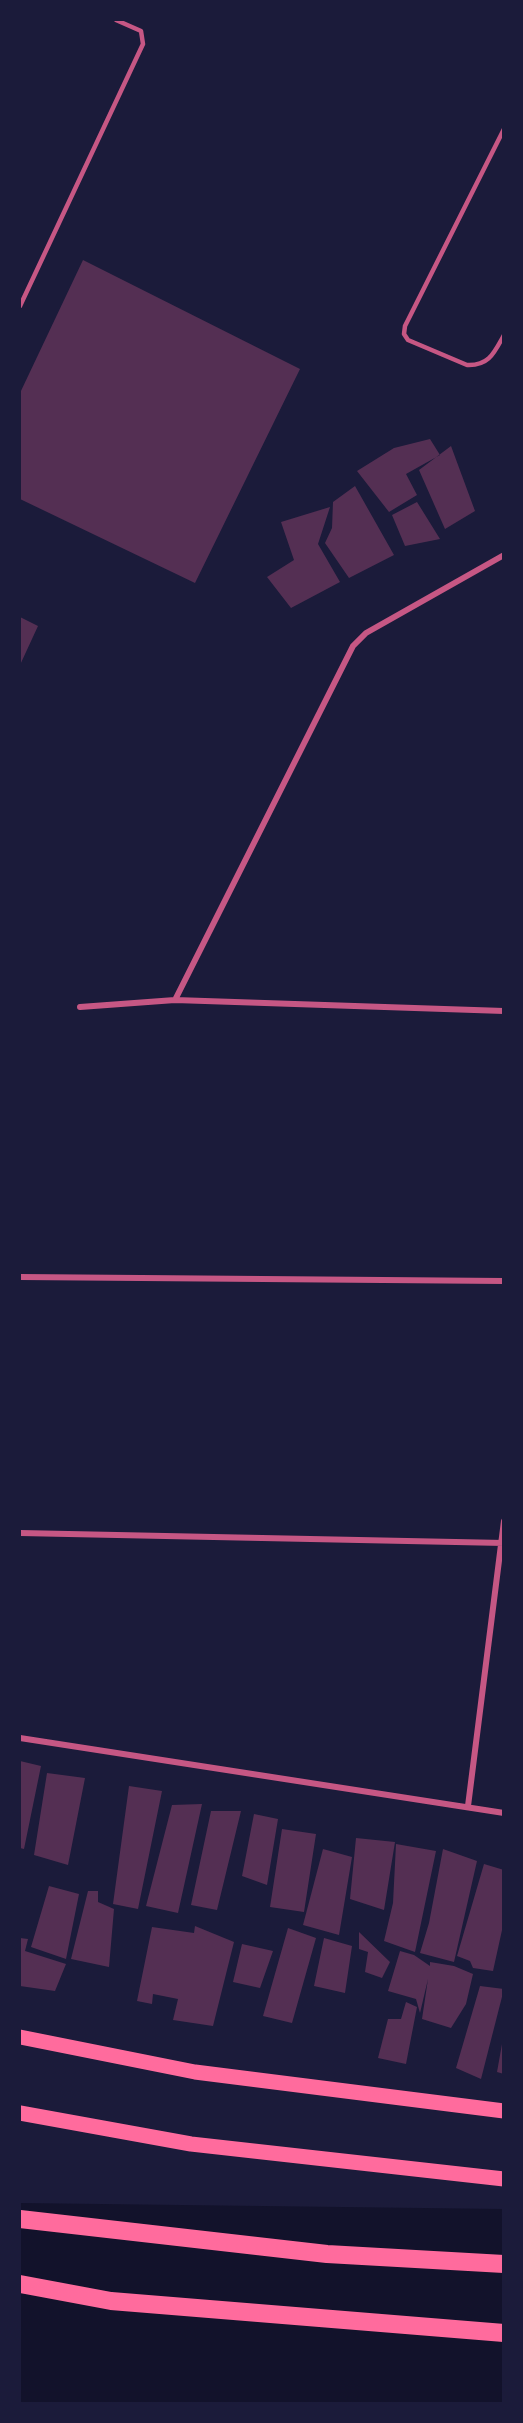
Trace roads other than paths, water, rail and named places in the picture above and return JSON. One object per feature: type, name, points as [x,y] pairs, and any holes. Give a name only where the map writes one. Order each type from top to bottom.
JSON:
[{"type":"highway","points":[[20,2219],[327,2254],[504,2264]]},
{"type":"highway","points":[[20,2284],[111,2301],[504,2333]]},
{"type":"main road","points":[[20,2037],[195,2072],[504,2111]]},
{"type":"main road","points":[[20,2113],[191,2144],[504,2179]]},
{"type":"street","points":[[175,1000],[353,646],[366,633],[504,555]]},
{"type":"street","points":[[80,1006],[175,1000],[504,1011]]},
{"type":"street","points":[[20,1276],[504,1281]]},
{"type":"street","points":[[468,1806],[504,1521]]},
{"type":"street","points":[[20,1533],[502,1543]]},
{"type":"street","points":[[20,1738],[504,1813]]},
{"type":"lane","points":[[20,306],[143,44],[141,31],[116,20]]},
{"type":"lane","points":[[504,129],[405,326],[404,334],[408,340],[466,365],[476,366],[492,357],[504,335]]}]
